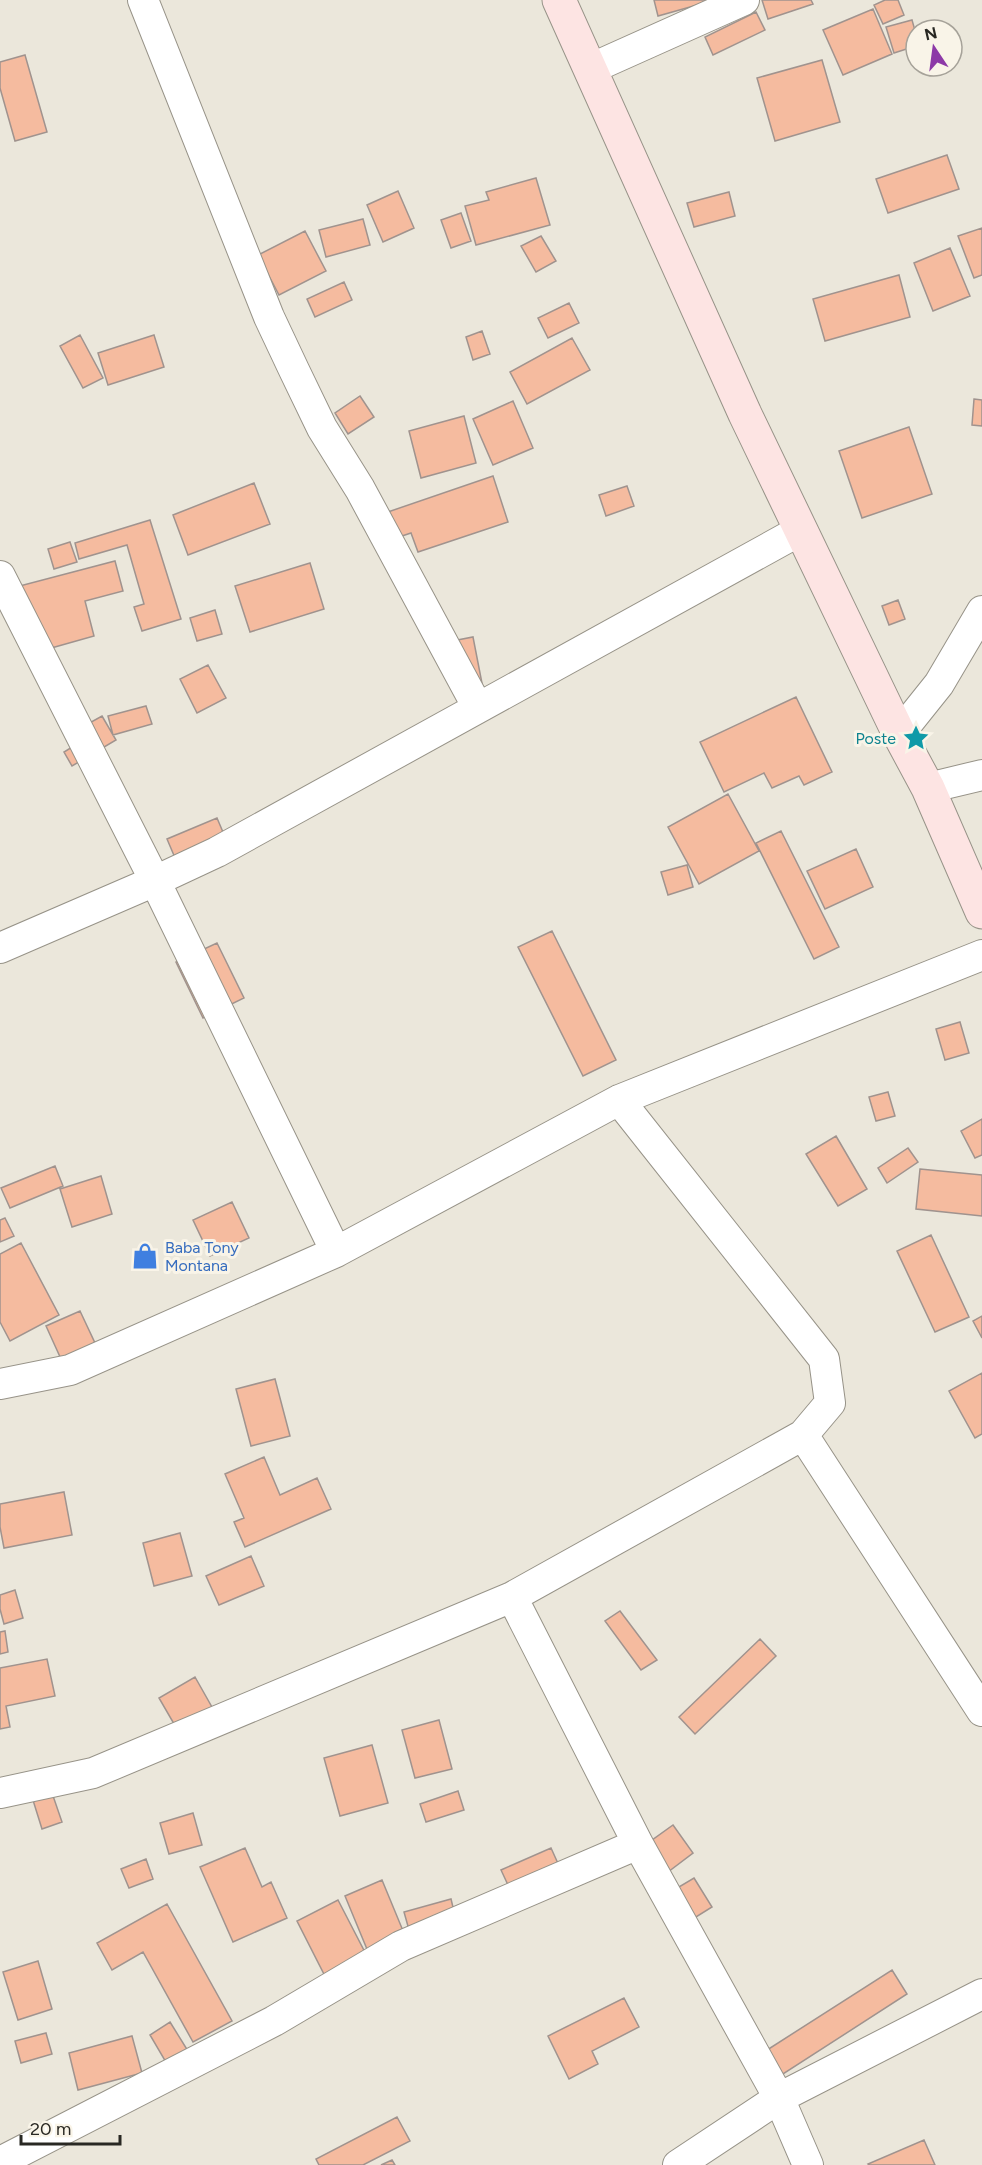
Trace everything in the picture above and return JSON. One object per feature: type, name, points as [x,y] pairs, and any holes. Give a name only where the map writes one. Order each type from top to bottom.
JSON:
[{"type":"street","points":[[143,0],[269,317],[294,370],[322,428],[360,489],[478,708]]},
{"type":"street","points":[[559,0],[740,403],[899,734],[928,788],[982,912]]},
{"type":"street","points":[[590,69],[744,0]]},
{"type":"street","points":[[0,948],[217,852],[801,530]]},
{"type":"street","points":[[0,576],[155,881],[336,1252]]},
{"type":"street","points":[[899,734],[939,684],[982,611]]},
{"type":"street","points":[[928,788],[982,775]]},
{"type":"street","points":[[0,1384],[70,1370],[336,1252],[619,1100],[982,955]]},
{"type":"street","points":[[0,1793],[93,1773],[512,1597],[802,1435],[830,1403],[824,1359],[619,1100]]},
{"type":"street","points":[[802,1435],[982,1711]]},
{"type":"street","points":[[512,1597],[638,1844],[779,2098],[808,2165]]},
{"type":"street","points":[[0,2162],[274,2021],[401,1946],[638,1844]]},
{"type":"street","points":[[678,2165],[779,2098],[982,1994]]},
{"type":"building","points":[[654,0],[715,0],[658,16]]},
{"type":"building","points":[[762,0],[811,0],[813,4],[768,19]]},
{"type":"building","points":[[885,0],[898,0],[904,15],[883,24],[874,5]]},
{"type":"building","points":[[873,9],[892,54],[843,75],[823,30]]},
{"type":"building","points":[[756,12],[765,30],[713,55],[705,37]]},
{"type":"building","points":[[904,22],[904,50],[894,53],[886,27]]},
{"type":"building","points":[[25,55],[47,132],[15,141],[0,88],[0,62]]},
{"type":"building","points":[[822,60],[840,122],[775,141],[757,78]]},
{"type":"building","points":[[947,155],[959,189],[888,213],[876,179]]},
{"type":"building","points":[[536,178],[550,225],[476,245],[465,206],[489,200],[486,192]]},
{"type":"building","points":[[398,191],[414,228],[383,242],[367,205]]},
{"type":"building","points":[[729,192],[735,216],[694,227],[687,203]]},
{"type":"building","points":[[461,213],[471,241],[451,248],[441,220]]},
{"type":"building","points":[[363,219],[370,245],[326,257],[319,230]]},
{"type":"building","points":[[982,228],[982,275],[974,278],[958,236]]},
{"type":"building","points":[[305,231],[326,271],[279,295],[258,255]]},
{"type":"building","points":[[541,236],[556,261],[536,272],[521,246]]},
{"type":"building","points":[[950,248],[970,296],[933,311],[914,263]]},
{"type":"building","points":[[899,275],[910,317],[825,341],[813,299]]},
{"type":"building","points":[[344,282],[352,300],[315,317],[307,299]]},
{"type":"building","points":[[569,303],[579,323],[548,338],[538,318]]},
{"type":"building","points":[[482,331],[490,354],[473,360],[466,337]]},
{"type":"building","points":[[80,335],[103,378],[83,388],[60,346]]},
{"type":"building","points":[[154,335],[164,367],[108,385],[98,353]]},
{"type":"building","points":[[572,338],[590,370],[527,404],[510,372]]},
{"type":"building","points":[[360,396],[374,417],[348,434],[335,413]]},
{"type":"building","points":[[974,399],[982,400],[982,426],[972,425]]},
{"type":"building","points":[[513,401],[533,448],[493,465],[473,419]]},
{"type":"building","points":[[464,416],[476,463],[421,478],[409,431]]},
{"type":"building","points":[[909,427],[932,494],[862,518],[839,451]]},
{"type":"building","points":[[493,476],[508,522],[418,552],[411,533],[390,540],[382,514]]},
{"type":"building","points":[[254,483],[270,524],[188,555],[173,515]]},
{"type":"building","points":[[627,486],[634,506],[606,516],[599,495]]},
{"type":"building","points":[[150,520],[181,619],[142,631],[134,607],[144,604],[127,545],[79,559],[75,543]]},
{"type":"building","points":[[70,542],[77,562],[54,569],[48,549]]},
{"type":"building","points":[[115,561],[123,591],[85,601],[94,636],[30,654],[12,588]]},
{"type":"building","points":[[310,563],[324,609],[250,632],[235,586]]},
{"type":"building","points":[[898,600],[905,619],[889,625],[882,606]]},
{"type":"building","points":[[215,610],[222,634],[197,641],[190,618]]},
{"type":"building","points":[[473,637],[486,704],[447,642]]},
{"type":"building","points":[[208,665],[226,698],[197,713],[180,679]]},
{"type":"building","points":[[796,697],[832,772],[804,785],[799,776],[772,788],[764,773],[724,792],[700,742]]},
{"type":"building","points":[[146,706],[152,724],[113,735],[108,716]]},
{"type":"building","points":[[102,716],[116,740],[72,766],[64,752],[82,741],[75,731]]},
{"type":"building","points":[[728,794],[759,851],[699,884],[668,827]]},
{"type":"building","points":[[217,818],[234,858],[184,879],[167,839]]},
{"type":"building","points":[[781,831],[839,947],[814,959],[756,843]]},
{"type":"building","points":[[856,849],[873,887],[825,909],[807,871]]},
{"type":"building","points":[[687,865],[693,887],[668,895],[661,872]]},
{"type":"building","points":[[552,931],[616,1060],[583,1076],[518,947]]},
{"type":"building","points":[[217,943],[244,998],[203,1018],[176,962]]},
{"type":"building","points":[[960,1022],[969,1053],[945,1060],[936,1029]]},
{"type":"building","points":[[888,1092],[895,1116],[876,1121],[869,1097]]},
{"type":"building","points":[[982,1119],[982,1155],[975,1158],[961,1131]]},
{"type":"building","points":[[836,1136],[867,1189],[838,1206],[806,1154]]},
{"type":"building","points":[[908,1148],[918,1162],[887,1183],[878,1168]]},
{"type":"building","points":[[55,1166],[63,1186],[10,1208],[1,1188]]},
{"type":"building","points":[[920,1169],[982,1175],[982,1216],[916,1209]]},
{"type":"building","points":[[101,1176],[112,1214],[72,1227],[60,1189]]},
{"type":"building","points":[[232,1202],[249,1238],[210,1256],[193,1220]]},
{"type":"building","points":[[5,1218],[14,1236],[0,1242],[0,1220]]},
{"type":"building","points":[[931,1235],[969,1317],[935,1332],[897,1251]]},
{"type":"building","points":[[21,1243],[59,1315],[10,1341],[0,1322],[0,1254]]},
{"type":"building","points":[[80,1311],[95,1343],[61,1359],[46,1326]]},
{"type":"building","points":[[982,1316],[982,1338],[973,1321]]},
{"type":"building","points":[[982,1373],[982,1434],[975,1438],[949,1391]]},
{"type":"building","points":[[275,1379],[290,1436],[251,1446],[236,1389]]},
{"type":"building","points":[[264,1457],[280,1495],[317,1478],[331,1509],[245,1547],[234,1522],[244,1518],[225,1474]]},
{"type":"building","points":[[64,1492],[72,1535],[4,1548],[0,1527],[0,1504]]},
{"type":"building","points":[[180,1533],[192,1576],[154,1586],[143,1543]]},
{"type":"building","points":[[251,1556],[264,1586],[219,1605],[206,1576]]},
{"type":"building","points":[[15,1590],[23,1618],[4,1624],[0,1609],[0,1595]]},
{"type":"building","points":[[620,1611],[657,1660],[641,1670],[605,1621]]},
{"type":"building","points":[[5,1631],[8,1652],[0,1654],[0,1632]]},
{"type":"building","points":[[760,1639],[776,1656],[695,1734],[679,1717]]},
{"type":"building","points":[[47,1659],[55,1696],[6,1706],[10,1727],[0,1729],[0,1668]]},
{"type":"building","points":[[195,1677],[217,1716],[181,1736],[159,1698]]},
{"type":"building","points":[[439,1720],[452,1769],[415,1778],[402,1730]]},
{"type":"building","points":[[372,1745],[388,1803],[340,1816],[324,1758]]},
{"type":"building","points":[[51,1790],[62,1822],[42,1829],[32,1797]]},
{"type":"building","points":[[458,1791],[464,1810],[426,1822],[420,1804]]},
{"type":"building","points":[[193,1813],[202,1845],[169,1854],[160,1823]]},
{"type":"building","points":[[673,1825],[693,1853],[668,1872],[648,1843]]},
{"type":"building","points":[[245,1848],[262,1887],[271,1882],[287,1918],[233,1942],[200,1867]]},
{"type":"building","points":[[551,1848],[565,1879],[516,1902],[501,1870]]},
{"type":"building","points":[[146,1859],[153,1879],[129,1888],[121,1869]]},
{"type":"building","points":[[694,1878],[712,1907],[680,1927],[662,1897]]},
{"type":"building","points":[[382,1880],[406,1938],[369,1954],[345,1896]]},
{"type":"building","points":[[451,1899],[459,1932],[413,1944],[404,1912]]},
{"type":"building","points":[[338,1900],[370,1962],[329,1984],[297,1921]]},
{"type":"building","points":[[167,1904],[232,2021],[193,2042],[143,1952],[112,1970],[97,1943]]},
{"type":"building","points":[[38,1961],[52,2009],[18,2020],[3,1972]]},
{"type":"building","points":[[892,1970],[907,1994],[769,2083],[753,2059]]},
{"type":"building","points":[[624,1998],[639,2027],[592,2051],[598,2064],[569,2079],[548,2036]]},
{"type":"building","points":[[170,2022],[188,2051],[167,2064],[150,2035]]},
{"type":"building","points":[[46,2033],[52,2054],[21,2063],[15,2041]]},
{"type":"building","points":[[132,2036],[142,2073],[78,2090],[69,2053]]},
{"type":"building","points":[[397,2117],[410,2141],[363,2165],[319,2165],[316,2159]]},
{"type":"building","points":[[924,2140],[935,2165],[868,2164]]},
{"type":"building","points":[[392,2160],[395,2165],[381,2165]]},
{"type":"place","name":"Poste","points":[[916,738]]},
{"type":"place","name":"Baba Tony Montana","points":[[145,1256]]}]
